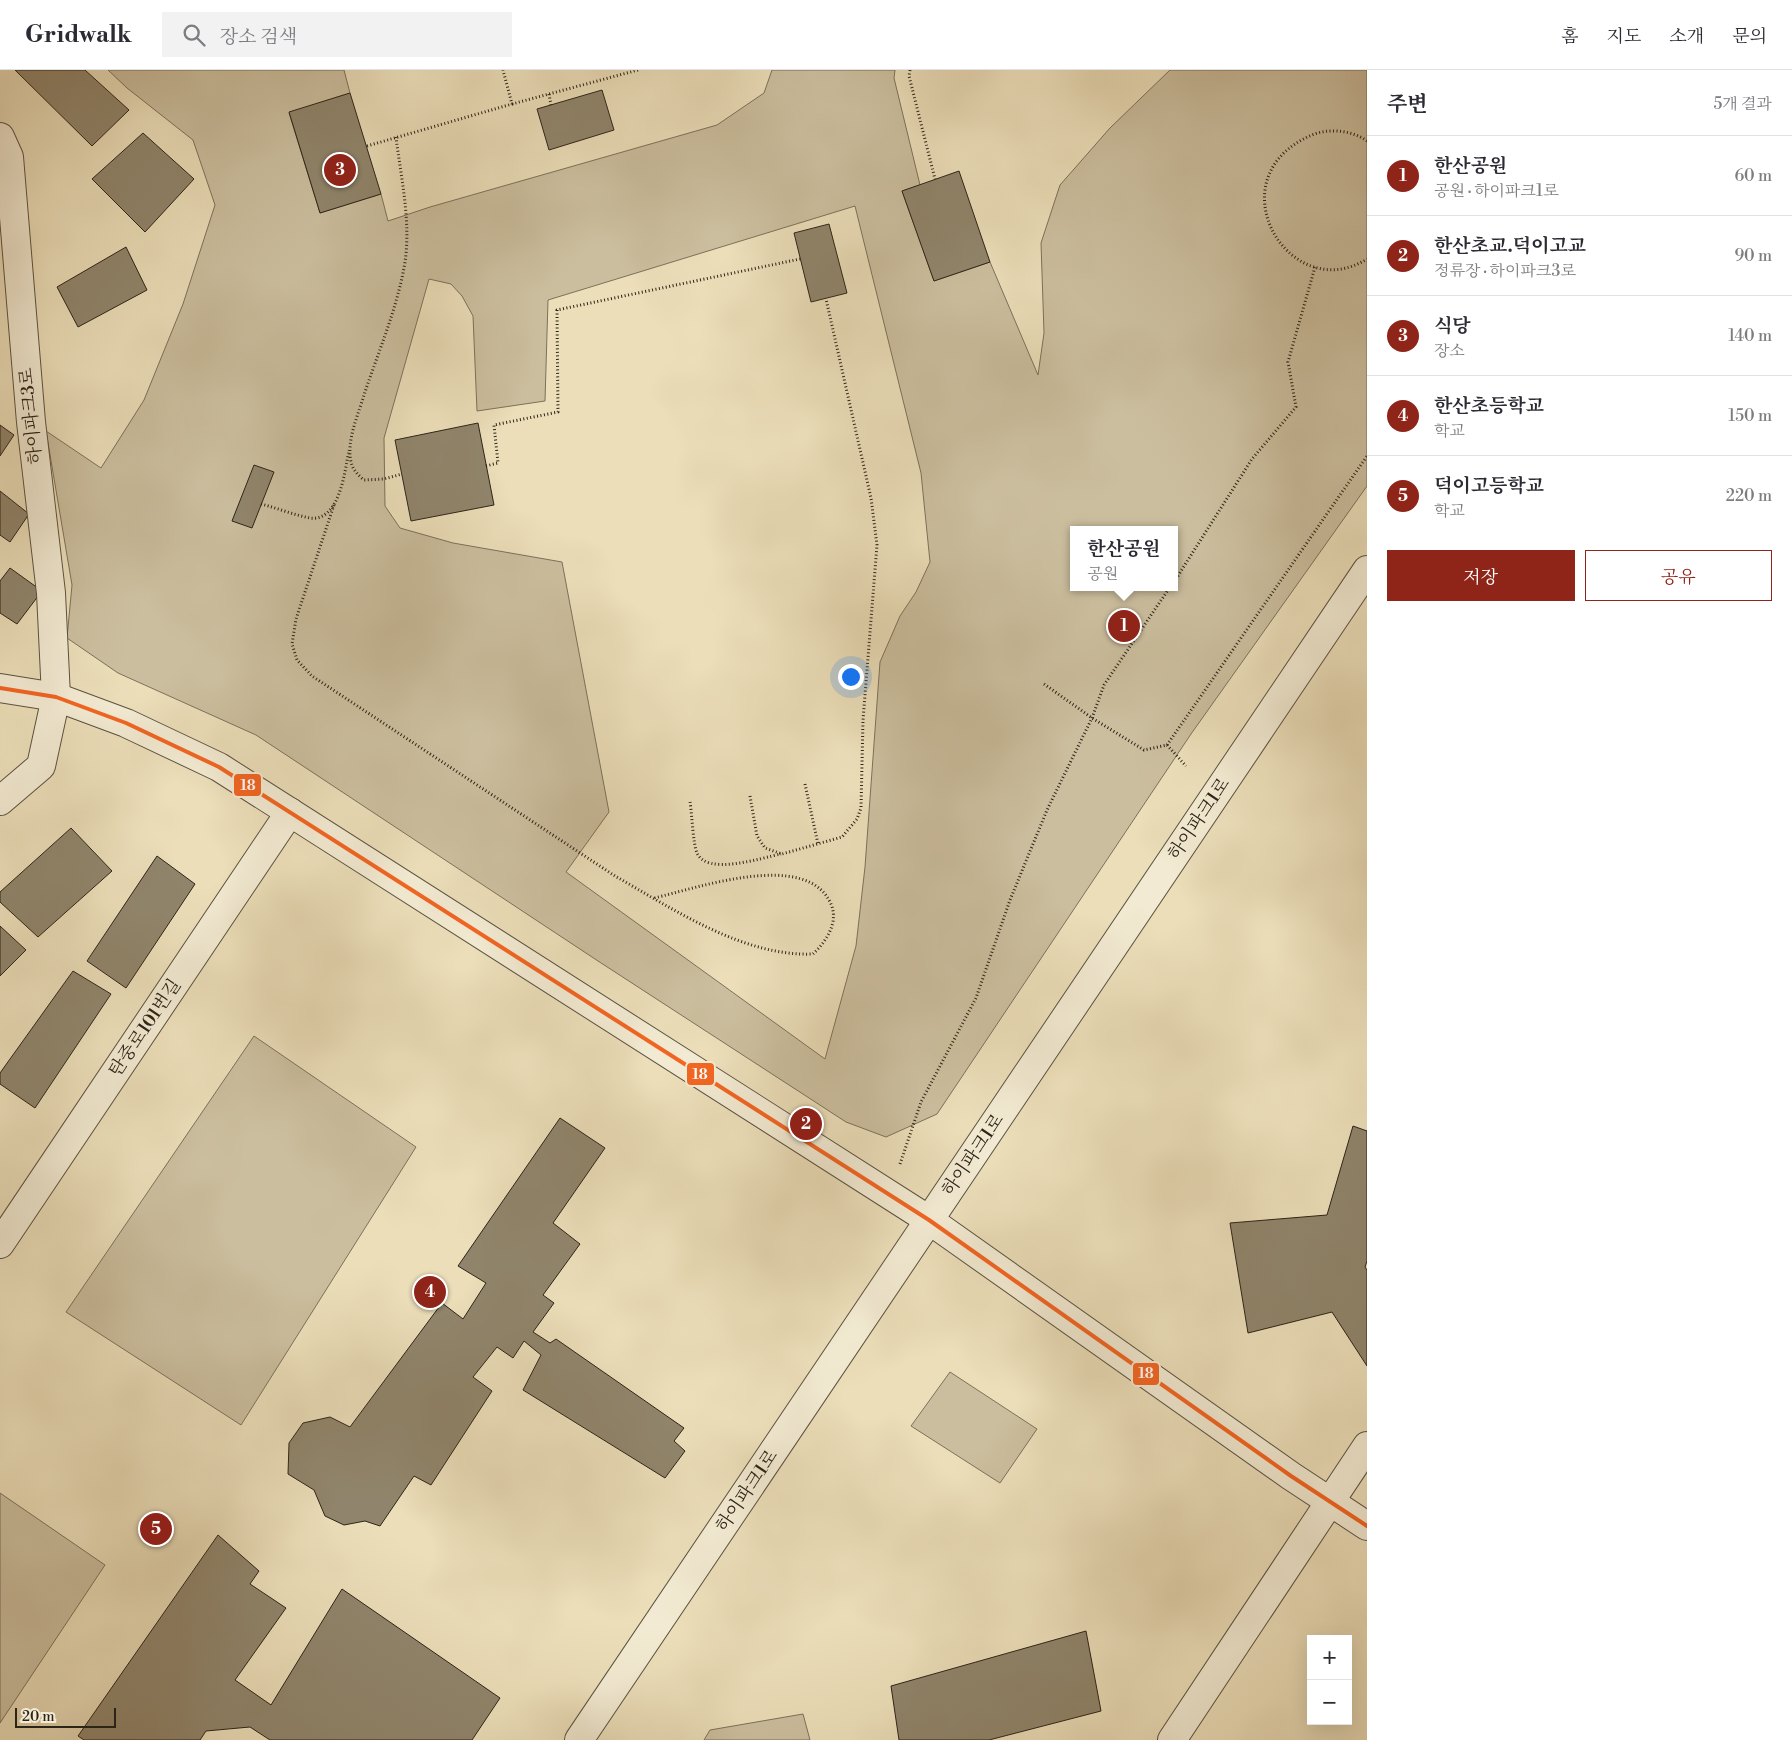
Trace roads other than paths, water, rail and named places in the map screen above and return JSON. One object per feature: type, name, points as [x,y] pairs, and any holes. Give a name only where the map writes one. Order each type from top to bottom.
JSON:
[{"type":"street","name":"하이파크3로","points":[[0,137],[8,157],[31,422],[51,593],[56,697],[41,766],[0,802]]},
{"type":"street","name":"하이파크1로","points":[[579,1740],[1367,570]]},
{"type":"street","points":[[0,688],[56,697],[126,723],[219,767],[929,1220],[1367,1526]]},
{"type":"street","name":"탄중로101번길","points":[[0,1244],[290,812]]},
{"type":"street","points":[[1172,1740],[1367,1446]]},
{"type":"place","name":"식당","points":[[340,170]]},
{"type":"place","name":"한산공원","points":[[1124,626]]},
{"type":"place","name":"한산초교.덕이고교","points":[[806,1124]]},
{"type":"place","name":"한산초등학교","points":[[430,1292]]},
{"type":"place","name":"덕이고등학교","points":[[156,1529]]}]
